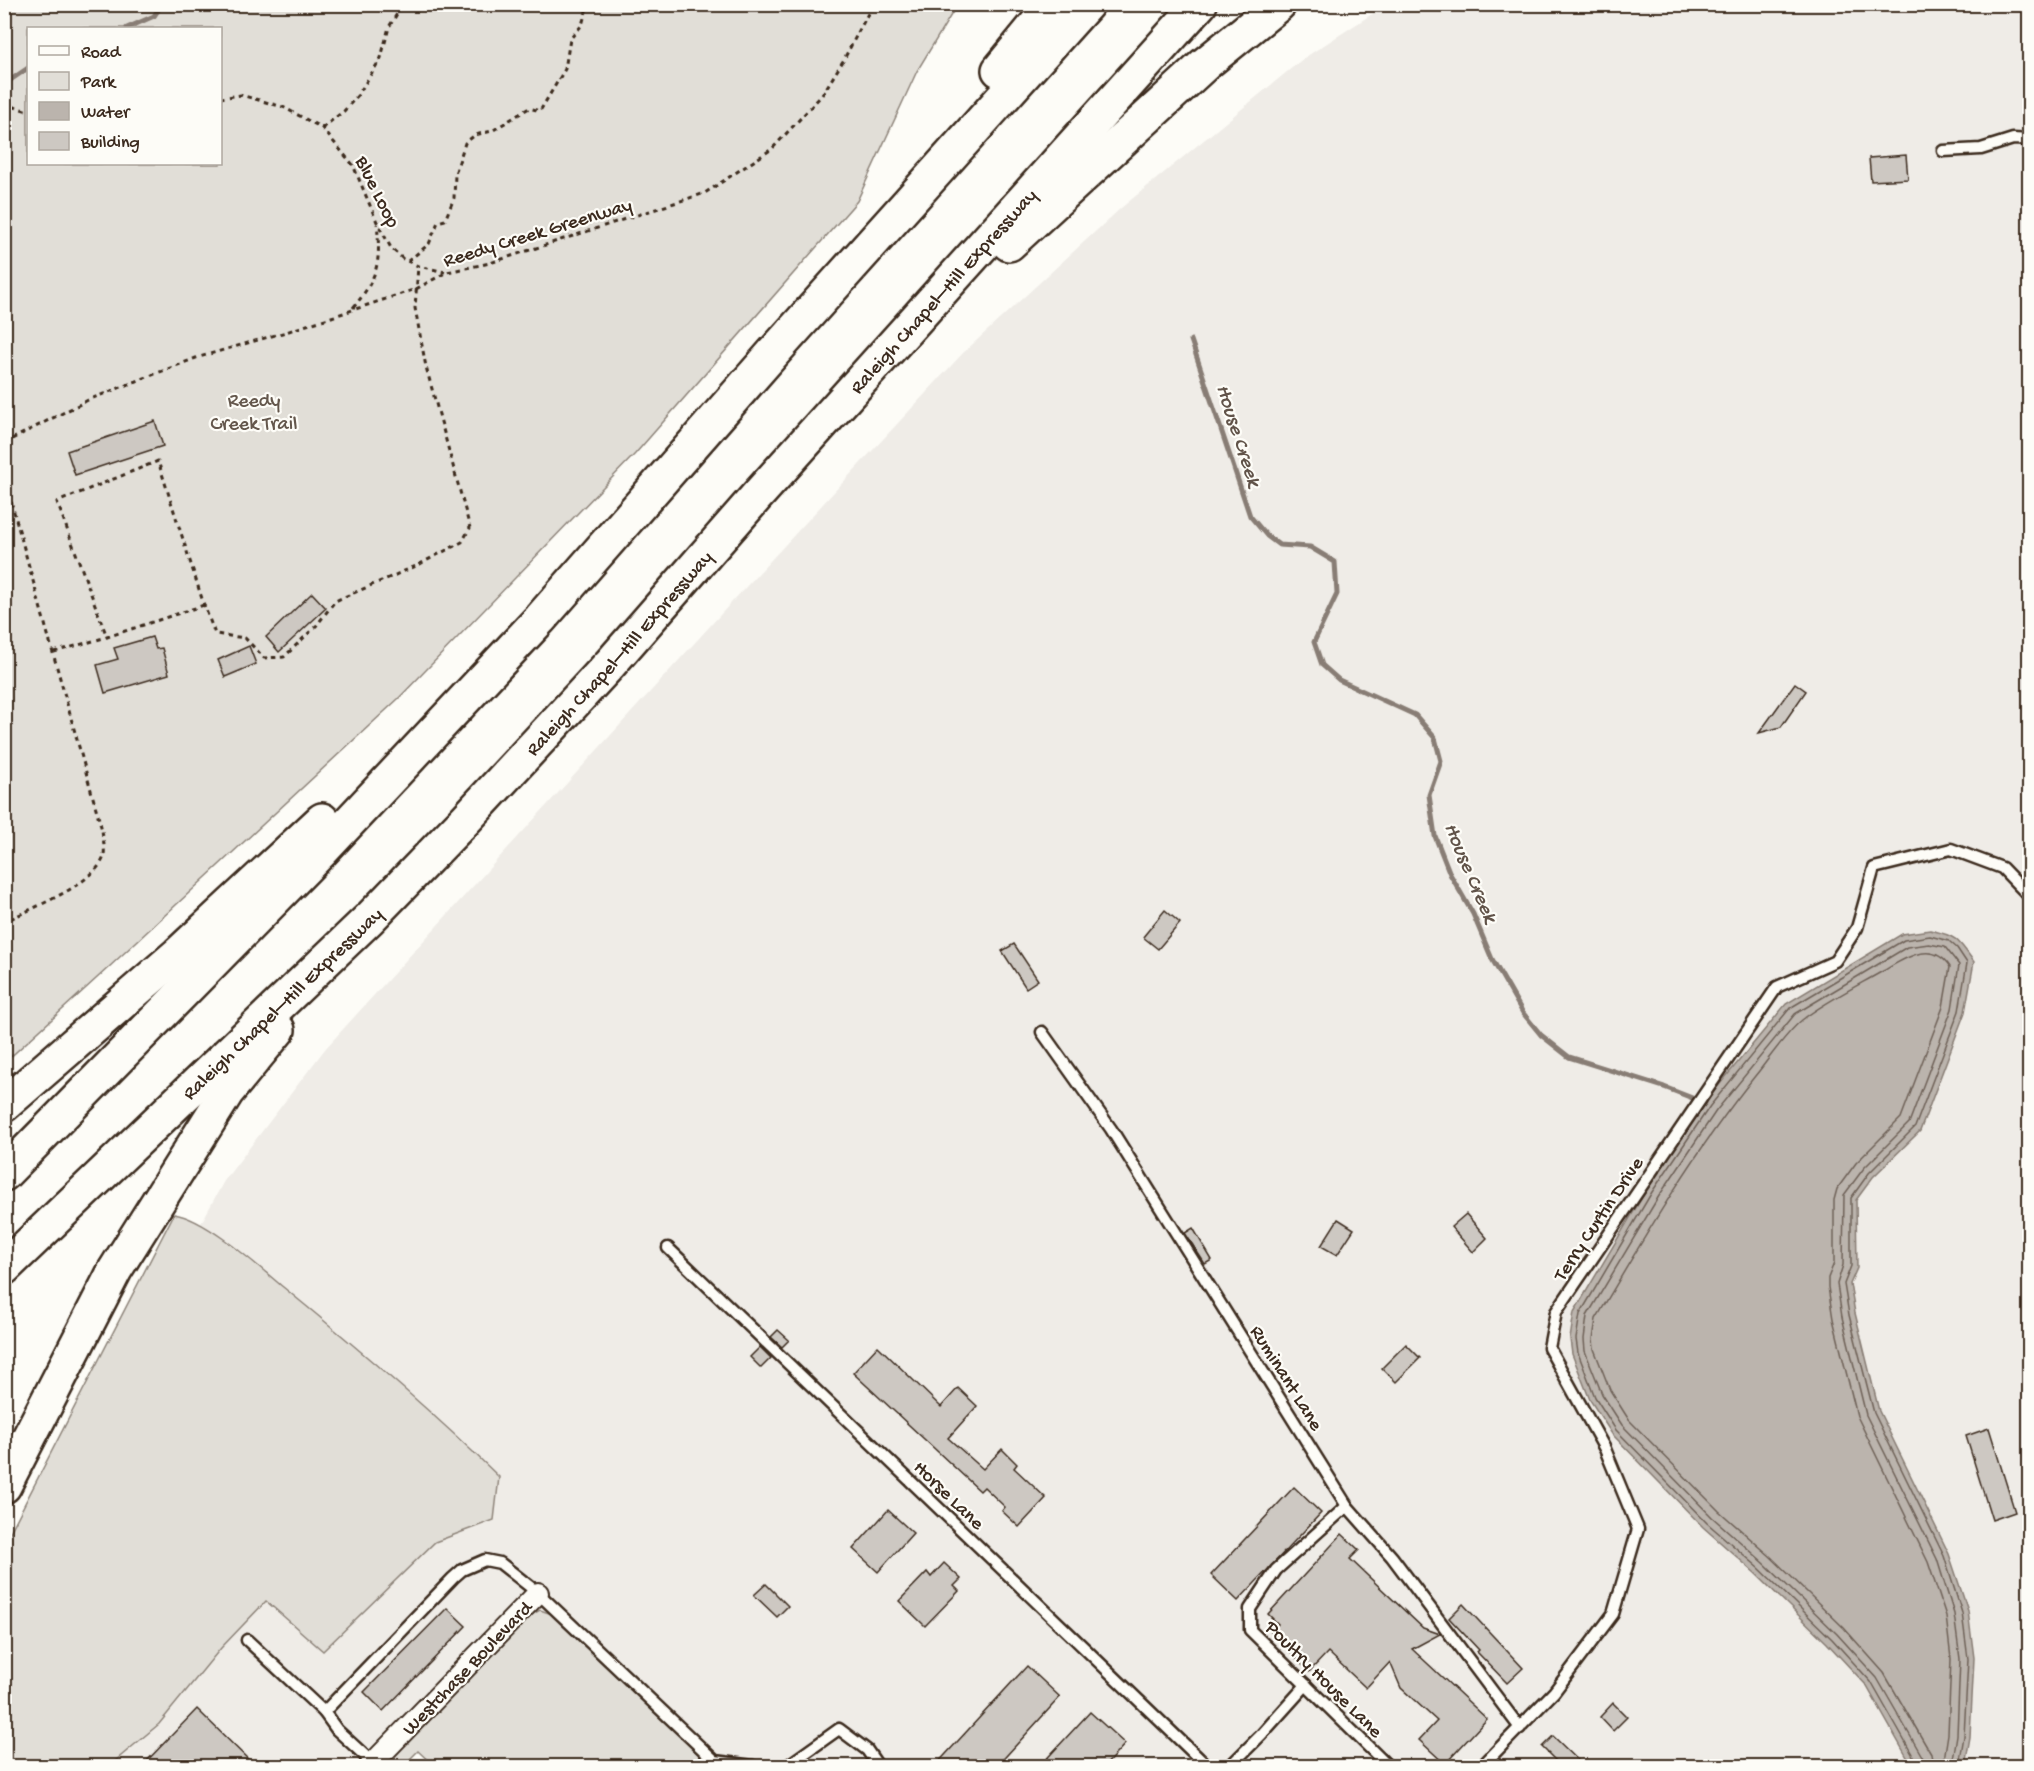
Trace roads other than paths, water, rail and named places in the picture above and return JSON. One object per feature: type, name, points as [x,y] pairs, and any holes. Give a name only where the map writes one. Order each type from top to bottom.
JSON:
[{"type":"highway","points":[[775,351],[911,176],[1053,4]]},
{"type":"highway","points":[[4,1174],[321,852],[540,619],[775,351],[1087,4]]},
{"type":"highway","name":"Raleigh Chapel–Hill Expressway","points":[[4,1268],[369,919],[466,819],[610,664],[756,497],[1200,4]]},
{"type":"highway","points":[[885,356],[1063,196],[1205,63],[1279,4]]},
{"type":"highway","points":[[4,1105],[178,954],[540,619]]},
{"type":"highway","points":[[4,1486],[115,1270],[227,1092],[369,919]]},
{"type":"street","name":"Westchase Boulevard","points":[[371,1765],[538,1593]]},
{"type":"lane","points":[[1943,151],[1981,149],[2013,140],[2030,140]]},
{"type":"lane","name":"Terry Curtin Drive","points":[[1482,1767],[1554,1692],[1613,1614],[1638,1529],[1605,1449],[1549,1348],[1556,1312],[1777,987],[1835,961],[1857,928],[1874,868],[1951,849],[2002,868],[2030,897]]},
{"type":"lane","name":"Ruminant Lane","points":[[1042,1032],[1111,1129],[1347,1506],[1392,1557],[1520,1728]]},
{"type":"lane","name":"Horse Lane","points":[[668,1248],[1207,1767]]},
{"type":"lane","name":"Poultry House Lane","points":[[1347,1506],[1276,1570],[1250,1609],[1250,1630],[1388,1767]]},
{"type":"lane","points":[[324,1712],[462,1570],[485,1560],[500,1563],[538,1593],[715,1761],[753,1767]]},
{"type":"lane","points":[[247,1640],[324,1712],[337,1730],[371,1765]]},
{"type":"lane","points":[[1230,1767],[1306,1685]]},
{"type":"lane","points":[[775,1767],[787,1766],[839,1729],[867,1750],[878,1767]]},
{"type":"water","points":[[1930,930],[1952,937],[1974,962],[1965,1012],[1920,1131],[1873,1177],[1856,1200],[1857,1268],[1850,1284],[1879,1411],[1949,1554],[1968,1611],[1974,1658],[1970,1737],[1965,1766],[1912,1766],[1866,1685],[1827,1643],[1755,1573],[1703,1527],[1612,1434],[1590,1400],[1572,1354],[1570,1339],[1574,1312],[1647,1189],[1705,1102],[1786,1004],[1902,934]]},
{"type":"waterway","points":[[129,27],[154,16],[162,4]]},
{"type":"waterway","points":[[6,83],[27,69]]},
{"type":"waterway","name":"House Creek","points":[[1191,340],[1250,516],[1267,536],[1279,545],[1310,547],[1335,562],[1337,594],[1314,642],[1322,665],[1339,680],[1415,715],[1435,738],[1441,761],[1429,795],[1435,836],[1450,874],[1473,914],[1492,959],[1523,1013],[1541,1035],[1569,1057],[1664,1087],[1705,1103]]},
{"type":"park label","name":"Reedy Creek Trail","points":[[254,410]]}]
